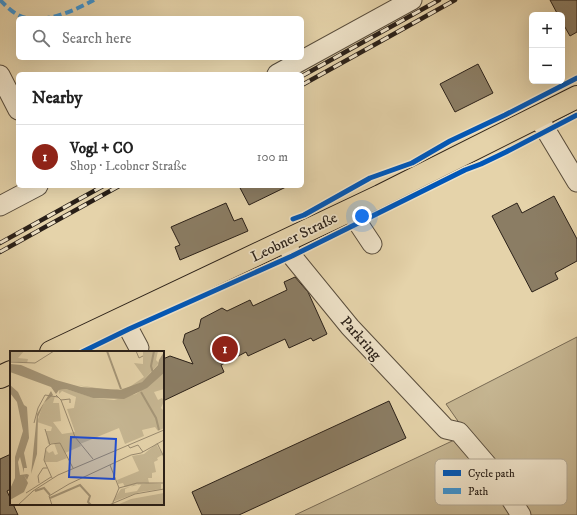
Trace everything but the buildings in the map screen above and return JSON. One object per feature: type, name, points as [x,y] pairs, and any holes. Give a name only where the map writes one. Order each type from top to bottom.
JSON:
[{"type":"main road","name":"Leobner Straße","points":[[53,351],[351,210],[577,97]]},
{"type":"main road","points":[[0,377],[10,372]]},
{"type":"street","points":[[304,59],[412,0]]},
{"type":"street","points":[[281,72],[303,60]]},
{"type":"street","points":[[0,75],[16,106]]},
{"type":"street","points":[[538,117],[577,182]]},
{"type":"street","points":[[0,206],[34,188]]},
{"type":"street","points":[[351,210],[372,244]]},
{"type":"street","name":"Parkring","points":[[286,241],[292,256],[350,327],[446,429],[459,432],[482,459]]},
{"type":"street","points":[[123,318],[139,348]]},
{"type":"street","name":"Parkring","points":[[515,505],[521,515]]},
{"type":"shaded area","points":[[577,337],[577,515],[295,515],[467,434],[446,404]]},
{"type":"railway","points":[[304,75],[439,0]]},
{"type":"railway","points":[[304,84],[455,0]]},
{"type":"railway","points":[[0,243],[99,188]]},
{"type":"railway","points":[[0,252],[115,188]]},
{"type":"marked path","points":[[0,0],[12,11],[21,16]]},
{"type":"marked path","points":[[57,16],[94,0]]},
{"type":"cycle path","points":[[293,219],[304,215],[370,178],[412,163],[450,141],[577,78]]},
{"type":"cycle path","points":[[84,351],[129,329],[292,256],[465,170],[506,152],[577,115]]},
{"type":"place","name":"Vogl + CO","points":[[225,349]]}]
